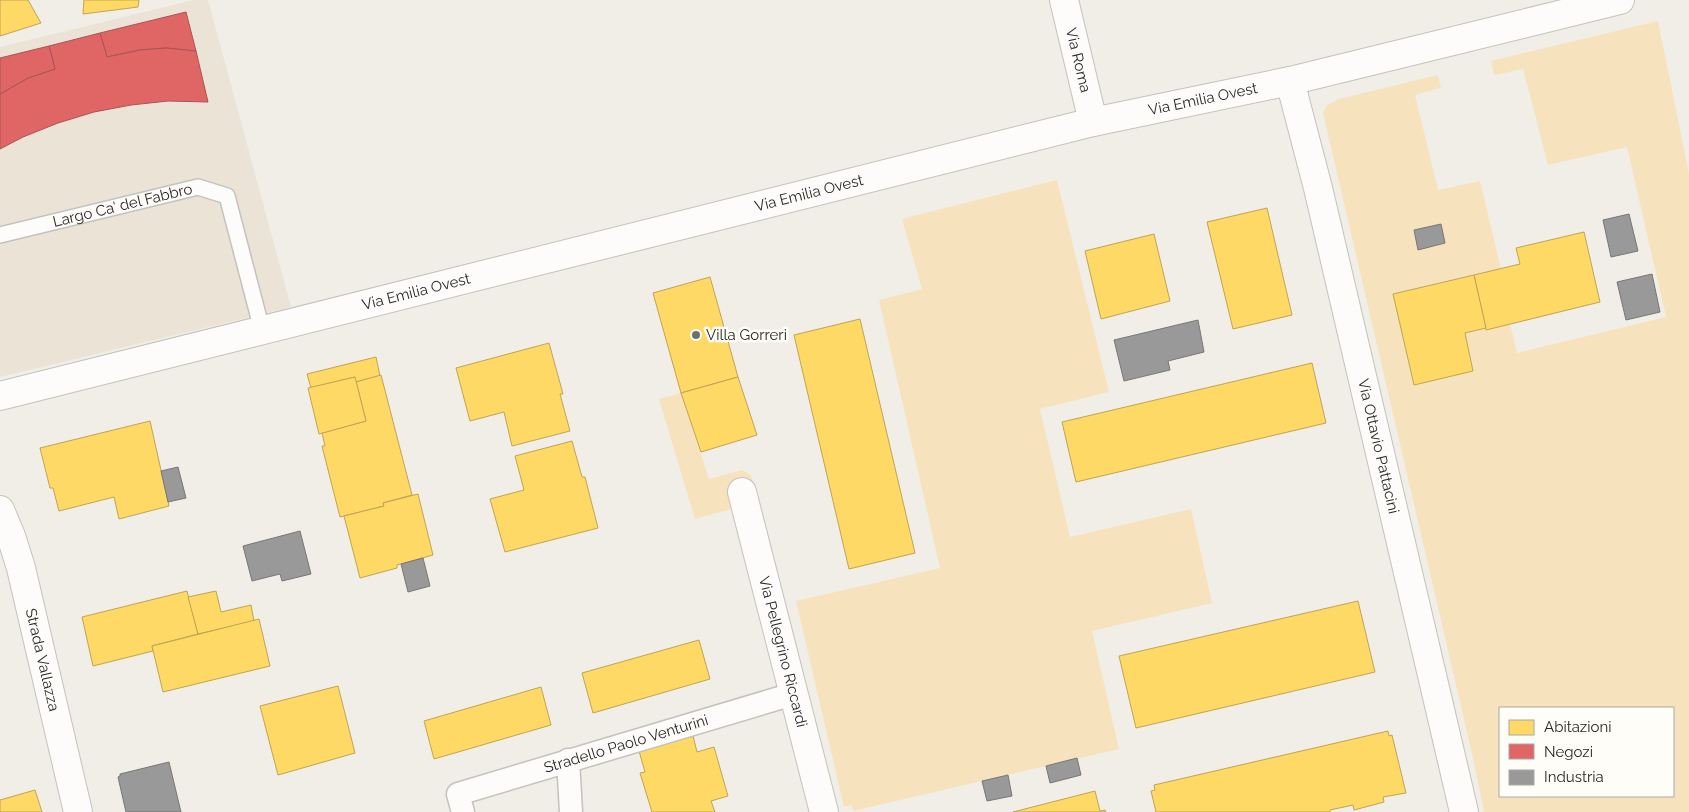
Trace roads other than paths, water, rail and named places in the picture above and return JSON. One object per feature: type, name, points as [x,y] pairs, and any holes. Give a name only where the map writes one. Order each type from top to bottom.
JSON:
[{"type":"street","name":"Via Roma","points":[[1064,0],[1093,122]]},
{"type":"street","name":"Via Emilia Ovest","points":[[0,396],[1093,122],[1290,81],[1620,0]]},
{"type":"street","name":"Via Ottavio Pattacini","points":[[1290,81],[1318,188],[1464,812]]},
{"type":"street","name":"Via Pellegrino Riccardi","points":[[742,492],[824,812]]},
{"type":"street","name":"Strada Vallazza","points":[[0,510],[21,568],[78,812]]},
{"type":"street","name":"Stradello Paolo Venturini","points":[[461,803],[568,760],[793,694]]},
{"type":"street","points":[[568,760],[571,812]]},
{"type":"lane","name":"Largo Ca' del Fabbro","points":[[0,235],[198,187],[227,196],[262,330]]},
{"type":"place","name":"Villa Gorreri","points":[[696,335]]}]
